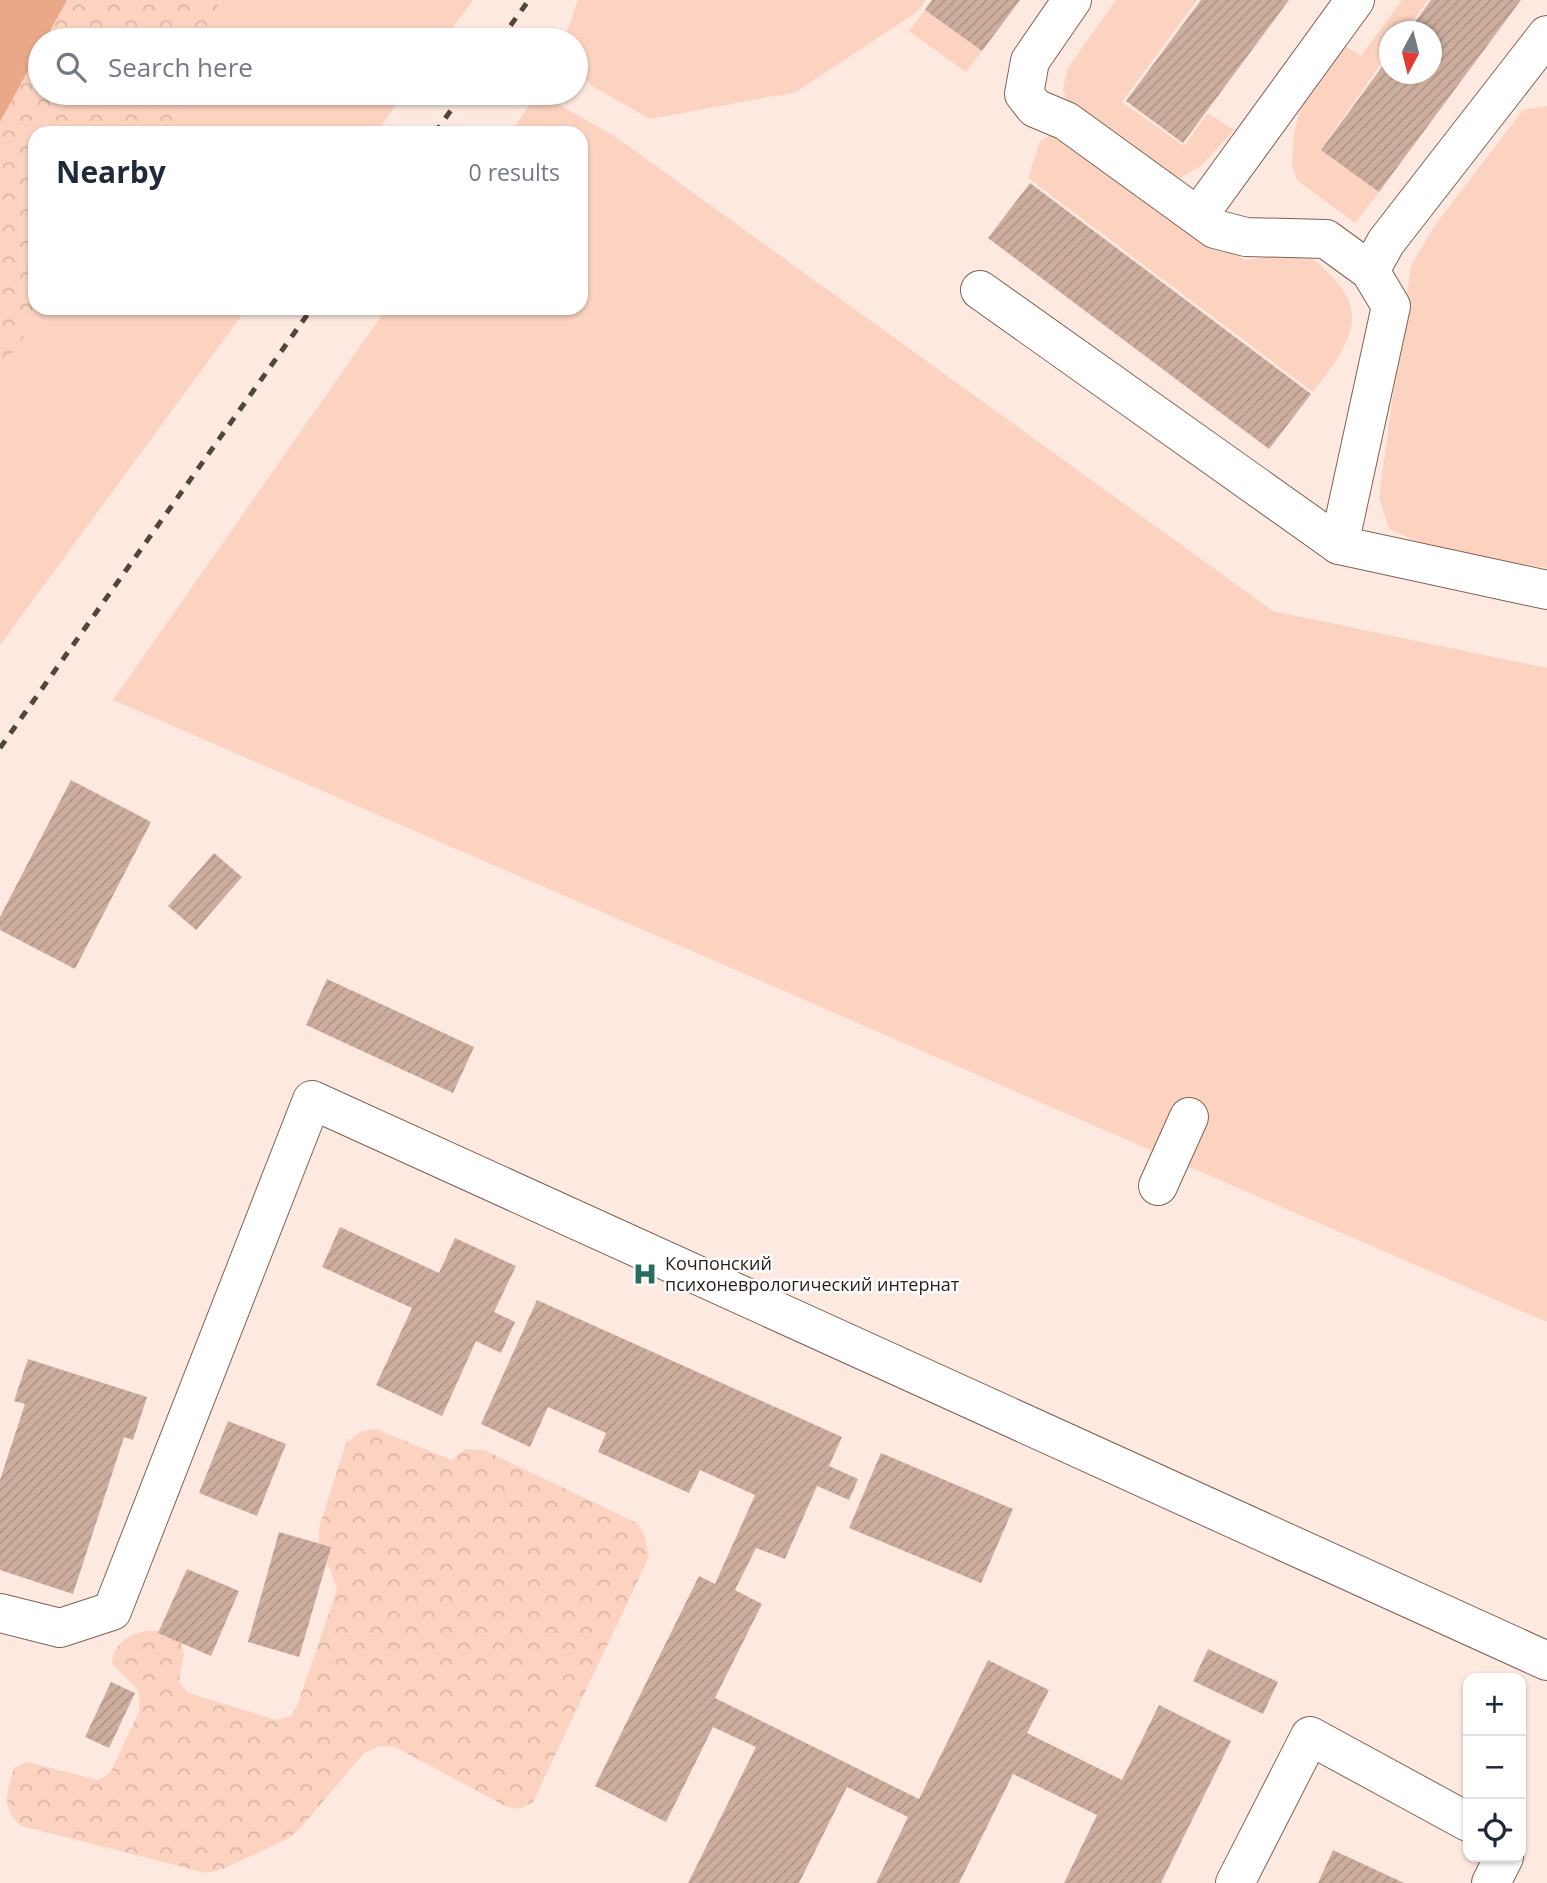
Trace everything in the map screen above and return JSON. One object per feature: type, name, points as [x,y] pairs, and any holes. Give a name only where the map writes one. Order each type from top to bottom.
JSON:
[{"type":"lane","points":[[1072,0],[1030,61],[1024,94],[1035,108],[1066,121],[1215,229],[1246,237],[1326,239],[1370,271],[1391,306],[1339,545]]},
{"type":"lane","points":[[1198,216],[1355,0]]},
{"type":"lane","points":[[1370,271],[1386,242],[1547,35]]},
{"type":"lane","points":[[980,290],[1339,545],[1547,590]]},
{"type":"lane","points":[[0,1613],[60,1629],[112,1611],[312,1100],[1547,1661]]},
{"type":"lane","points":[[1158,1186],[1189,1117]]},
{"type":"lane","points":[[1235,1883],[1310,1736],[1463,1819]]},
{"type":"lane","points":[[1491,1883],[1502,1862]]},
{"type":"green space","points":[[67,0],[220,0],[210,28],[52,28]]},
{"type":"green space","points":[[220,0],[473,0],[453,28],[210,28]]},
{"type":"green space","points":[[578,0],[926,0],[917,12],[796,92],[650,119],[588,82],[588,28],[568,28]]},
{"type":"green space","points":[[1116,0],[1197,0],[1122,102],[1184,146],[1208,113],[1234,130],[1201,166],[1180,178],[1160,172],[1072,114],[1063,89],[1068,68]]},
{"type":"green space","points":[[1402,0],[1428,0],[1412,21],[1387,21]]},
{"type":"green space","points":[[925,10],[982,51],[966,72],[909,31]]},
{"type":"green space","points":[[1379,31],[1379,66],[1321,149],[1379,192],[1355,223],[1297,180],[1292,165],[1294,133],[1303,101],[1341,43],[1361,56]]},
{"type":"green space","points":[[28,71],[28,105],[180,105],[170,126],[28,126],[28,315],[39,315],[0,370],[0,122]]},
{"type":"green space","points":[[180,105],[396,105],[381,126],[170,126]]},
{"type":"green space","points":[[530,105],[559,105],[613,135],[1273,611],[1547,668],[1547,1322],[113,700],[382,315],[588,315],[588,126],[515,126]]},
{"type":"green space","points":[[1547,106],[1547,568],[1441,552],[1389,529],[1379,497],[1411,265],[1436,224],[1523,110]]},
{"type":"green space","points":[[1050,135],[1062,136],[1245,260],[1306,254],[1327,272],[1342,288],[1350,304],[1352,320],[1349,336],[1341,353],[1313,392],[1028,178],[1040,141]]},
{"type":"green space","points":[[39,315],[242,315],[0,645],[0,370]]},
{"type":"green space","points":[[376,1429],[451,1460],[466,1449],[484,1450],[637,1523],[645,1536],[649,1557],[533,1802],[520,1809],[507,1807],[395,1747],[380,1746],[364,1753],[298,1831],[287,1839],[223,1869],[206,1873],[22,1826],[10,1813],[7,1800],[14,1768],[27,1762],[98,1780],[110,1773],[139,1712],[139,1691],[112,1664],[114,1653],[120,1644],[138,1633],[160,1631],[180,1639],[184,1654],[179,1681],[188,1693],[276,1720],[291,1716],[297,1706],[337,1590],[330,1569],[319,1551],[319,1528],[346,1443],[360,1432]]},
{"type":"shaded area","points":[[0,0],[67,0],[52,28],[28,28],[28,71],[0,122]]},
{"type":"building","points":[[932,0],[1020,0],[982,51],[925,10]]},
{"type":"building","points":[[1201,0],[1289,0],[1183,143],[1126,101]]},
{"type":"building","points":[[1431,0],[1521,0],[1379,192],[1321,150],[1379,71],[1379,84],[1442,84],[1442,21],[1416,21]]},
{"type":"building","points":[[1030,183],[1311,394],[1269,449],[988,238]]},
{"type":"building","points":[[71,780],[151,822],[75,969],[0,930],[0,917]]},
{"type":"building","points":[[214,853],[242,877],[196,930],[168,906]]},
{"type":"building","points":[[327,979],[474,1047],[453,1093],[306,1025]]},
{"type":"building","points":[[340,1227],[439,1273],[455,1238],[516,1266],[494,1312],[515,1322],[501,1353],[476,1341],[442,1416],[376,1385],[412,1308],[322,1267]]},
{"type":"building","points":[[537,1300],[842,1437],[829,1466],[858,1479],[849,1500],[817,1486],[785,1559],[756,1548],[735,1590],[762,1604],[715,1698],[919,1799],[988,1660],[1049,1690],[1027,1733],[1122,1780],[1159,1705],[1231,1741],[1161,1883],[1064,1883],[1097,1815],[1013,1774],[959,1883],[876,1883],[908,1817],[847,1787],[799,1883],[688,1883],[756,1747],[713,1727],[666,1822],[595,1786],[699,1576],[715,1584],[755,1495],[700,1470],[689,1493],[598,1452],[606,1433],[548,1407],[530,1447],[481,1424]]},
{"type":"building","points":[[28,1359],[147,1397],[133,1440],[124,1437],[73,1594],[0,1570],[0,1480],[25,1404],[14,1401]]},
{"type":"building","points":[[228,1421],[286,1444],[257,1516],[199,1493]]},
{"type":"building","points":[[881,1453],[1013,1509],[981,1583],[849,1528]]},
{"type":"building","points":[[279,1532],[331,1547],[299,1657],[248,1642]]},
{"type":"building","points":[[187,1569],[239,1591],[211,1656],[158,1633]]},
{"type":"building","points":[[1208,1649],[1278,1682],[1263,1714],[1193,1681]]},
{"type":"building","points":[[111,1682],[135,1693],[109,1748],[85,1737]]},
{"type":"building","points":[[1333,1850],[1404,1883],[1318,1883]]},
{"type":"railway","points":[[509,28],[529,0]]},
{"type":"railway","points":[[440,126],[455,105]]},
{"type":"railway","points":[[0,748],[307,315]]},
{"type":"place","name":"Кочпонский психоневрологический интернат","points":[[645,1274]]}]
